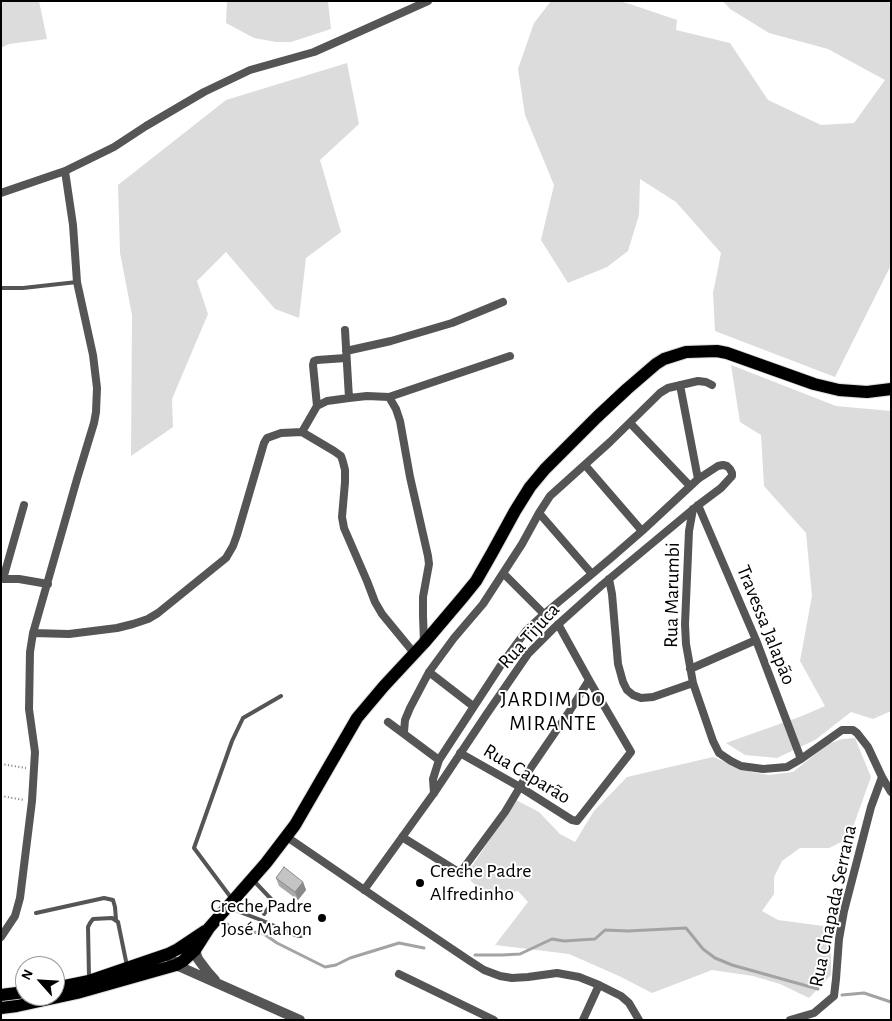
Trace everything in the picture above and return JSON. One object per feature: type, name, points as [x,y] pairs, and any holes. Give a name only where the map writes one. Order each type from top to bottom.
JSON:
[{"type":"main road","points":[[65,986],[127,968],[172,960],[183,960],[193,945],[252,880],[287,837],[357,718],[476,581],[530,487],[545,469],[626,389],[656,364],[673,355],[686,352],[717,351],[814,384],[839,390],[867,392],[891,389]]},
{"type":"main road","points":[[1,1008],[77,993],[172,960]]},
{"type":"main road","points":[[1,996],[15,994]]},
{"type":"street","points":[[1,193],[66,172],[114,147],[204,92],[250,70],[314,52],[428,1]]},
{"type":"street","points":[[1,937],[15,916],[20,898],[32,801],[35,752],[29,709],[30,652],[33,633],[96,412],[97,388],[93,355],[77,282],[73,225],[66,172]]},
{"type":"street","points":[[317,406],[314,361],[346,355],[452,324],[503,302]]},
{"type":"street","points":[[345,330],[349,398]]},
{"type":"street","points":[[302,432],[317,406],[327,401],[367,396],[390,397],[510,356]]},
{"type":"street","points":[[404,732],[405,720],[410,708],[429,672],[454,638],[483,604],[522,544],[550,496],[660,393],[668,388],[698,381],[712,385]]},
{"type":"street","points":[[434,793],[434,779],[440,760],[511,649],[526,631],[698,479],[680,385]]},
{"type":"street","points":[[390,397],[400,421],[410,477],[428,556],[429,564],[423,597],[424,643]]},
{"type":"street","points":[[630,423],[690,486]]},
{"type":"street","points":[[33,633],[69,634],[108,629],[133,624],[158,613],[226,558],[237,535],[267,438],[281,433],[302,432],[341,456],[345,470],[342,517],[344,528],[375,602],[382,614],[414,653]]},
{"type":"street","points":[[585,465],[642,530]]},
{"type":"street","name":"Rua Tijuca","points":[[364,890],[434,793],[528,654],[558,624],[609,579],[721,488],[732,476],[732,472],[727,466],[718,466],[698,479]]},
{"type":"street","points":[[24,505],[2,579],[19,579],[48,584]]},
{"type":"street","name":"Travessa Jalapão","points":[[696,507],[756,640],[801,759]]},
{"type":"street","name":"Rua Marumbi","points":[[696,507],[689,532],[685,624],[686,644],[693,683],[719,753],[731,762],[741,766],[776,769],[787,767],[801,759],[842,730],[853,730],[858,733],[868,747],[891,792]]},
{"type":"street","points":[[539,512],[592,574]]},
{"type":"street","points":[[503,573],[544,614]]},
{"type":"street","points":[[609,579],[618,664],[627,690],[641,698],[653,697],[693,683]]},
{"type":"street","points":[[402,837],[460,873],[504,812],[589,680],[558,624]]},
{"type":"street","points":[[690,669],[756,640]]},
{"type":"street","points":[[429,672],[473,706]]},
{"type":"street","name":"Rua Caparão","points":[[460,753],[520,787],[572,820],[577,821],[631,752],[589,680]]},
{"type":"street","points":[[388,722],[440,760]]},
{"type":"street","name":"Rua Chapada Serrana","points":[[790,1020],[814,1013],[834,996],[839,939],[844,911],[871,807],[882,777]]},
{"type":"street","points":[[287,837],[484,970],[512,978],[557,973],[579,977],[621,996],[629,1003],[639,1020]]},
{"type":"street","points":[[193,945],[198,959],[218,983]]},
{"type":"street","points":[[172,960],[298,1019]]},
{"type":"street","points":[[399,974],[494,1020]]},
{"type":"street","points":[[583,1020],[599,985]]},
{"type":"lane","points":[[1,288],[24,288],[77,282]]},
{"type":"lane","points":[[281,696],[243,718],[232,741],[194,848],[230,904],[261,920],[301,936]]},
{"type":"lane","points":[[252,880],[272,899],[272,903],[264,914]]},
{"type":"lane","points":[[36,913],[104,898],[112,900],[127,968]]},
{"type":"lane","points":[[89,980],[88,927],[93,919],[112,918],[116,920]]},
{"type":"path","points":[[1,764],[33,769]]},
{"type":"path","points":[[1,796],[32,801]]},
{"type":"shaded area","points":[[1,1],[39,1],[47,39],[9,44],[1,48]]},
{"type":"shaded area","points":[[227,1],[328,1],[331,29],[291,42],[276,42],[254,38],[226,23]]},
{"type":"shaded area","points":[[551,1],[618,1],[677,20],[676,30],[730,43],[768,100],[821,125],[854,123],[885,80],[828,49],[769,33],[730,9],[723,1],[891,1],[891,265],[835,377],[715,331],[713,293],[721,253],[676,202],[640,179],[639,215],[628,251],[607,267],[568,283],[541,240],[554,185],[525,115],[518,69],[534,23]]},
{"type":"shaded area","points":[[347,63],[359,124],[320,160],[341,232],[306,258],[299,318],[275,309],[226,252],[197,281],[208,314],[172,399],[173,427],[131,456],[132,315],[120,253],[118,185],[226,100]]},
{"type":"shaded area","points":[[731,365],[836,406],[891,411],[891,711],[873,719],[851,712],[815,740],[777,758],[745,755],[726,743],[825,706],[800,661],[812,596],[806,533],[764,486],[761,435],[740,422]]},
{"type":"shaded area","points":[[855,738],[871,777],[849,838],[829,848],[800,848],[782,861],[774,877],[774,894],[762,911],[778,920],[831,927],[831,975],[809,998],[780,984],[753,976],[712,970],[652,993],[569,954],[495,945],[528,902],[518,891],[490,898],[471,881],[468,872],[516,800],[539,812],[560,834],[575,842],[594,811],[627,777],[713,757],[751,772],[769,775],[793,772],[828,744],[842,739]]},
{"type":"building","points":[[284,867],[303,882],[295,892],[276,878]]},
{"type":"waterway","points":[[226,923],[232,928],[264,934],[277,943],[325,967],[399,943],[424,948]]},
{"type":"waterway","points":[[475,955],[520,954],[552,939],[564,941],[595,939],[605,930],[628,931],[686,928],[703,949],[715,958],[732,965],[818,989]]},
{"type":"waterway","points":[[842,995],[864,993],[891,1002]]},
{"type":"place","name":"Creche Padre Alfredinho","points":[[420,883]]},
{"type":"place","name":"Creche Padre José Mahon","points":[[322,918]]},
{"type":"district","name":"JARDIM DO MIRANTE","points":[[553,712]]}]
